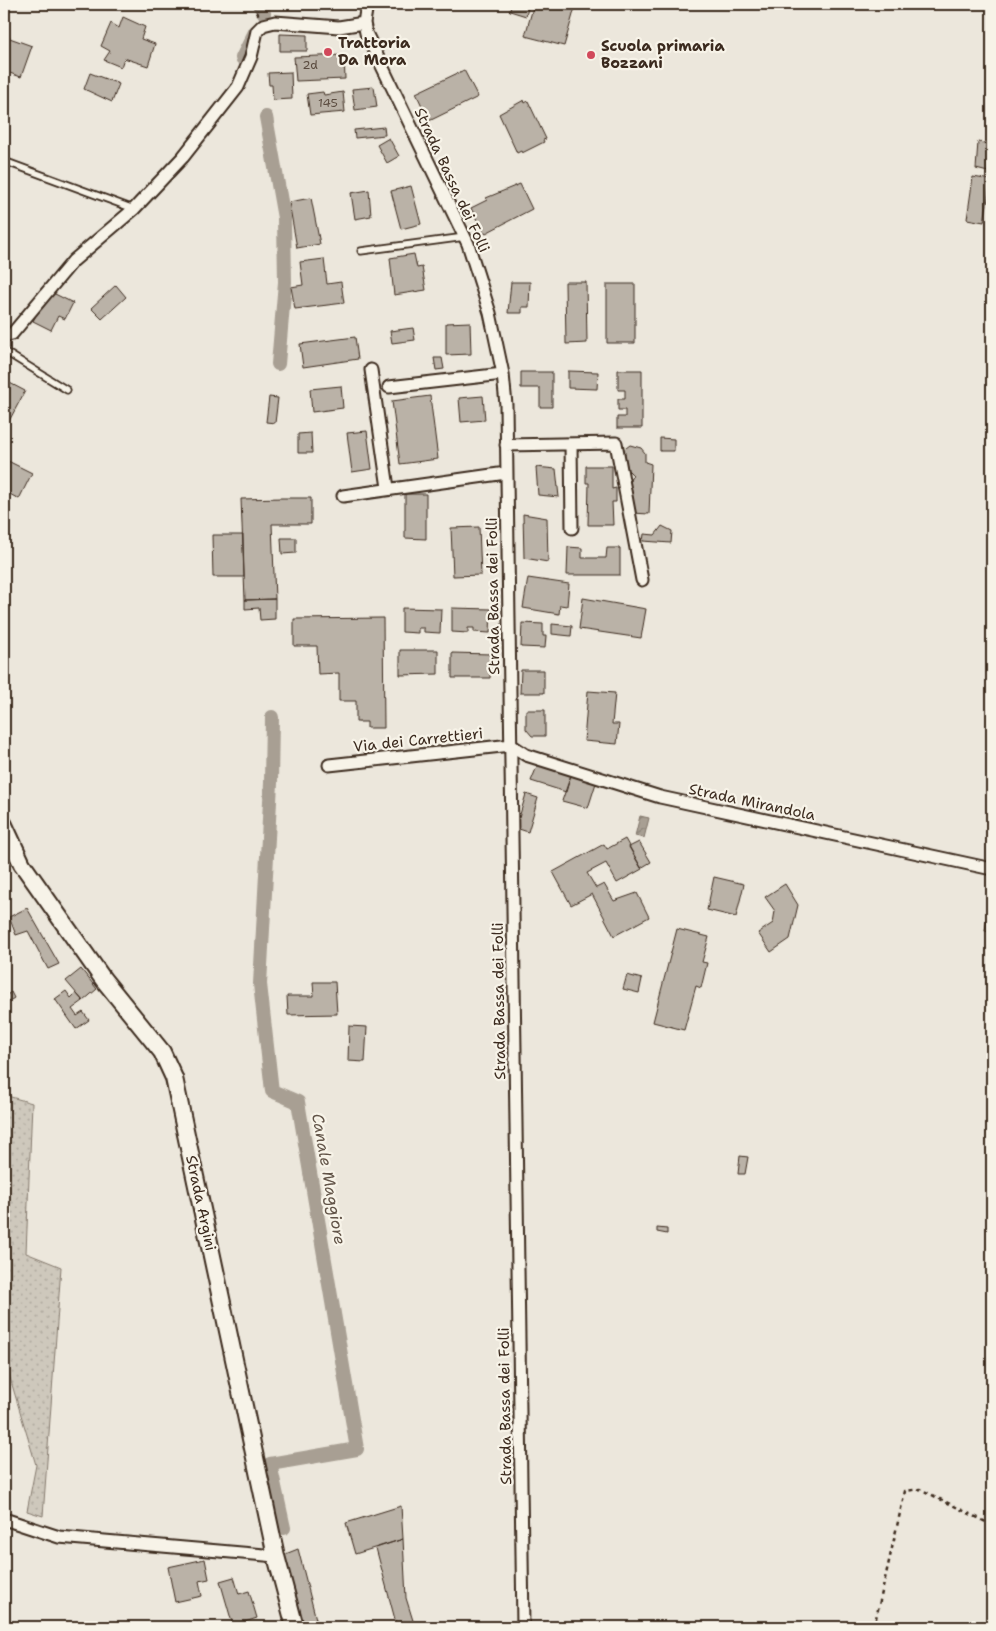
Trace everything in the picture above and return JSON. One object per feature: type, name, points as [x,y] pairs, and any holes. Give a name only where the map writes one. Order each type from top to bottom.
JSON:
[{"type":"main road","name":"Strada Argini","points":[[4,825],[9,851],[22,864],[103,979],[162,1052],[174,1078],[276,1556],[295,1627]]},
{"type":"street","points":[[4,336],[12,334],[73,262],[134,209],[183,157],[238,88],[251,56],[257,31],[263,25],[275,22],[339,27],[364,23],[367,4]]},
{"type":"street","name":"Strada Bassa dei Folli","points":[[364,23],[381,67],[465,237],[480,277],[490,313],[503,374],[511,746],[523,1627]]},
{"type":"street","points":[[371,370],[388,488]]},
{"type":"street","points":[[389,387],[503,374]]},
{"type":"street","points":[[506,445],[616,443],[642,580]]},
{"type":"street","points":[[571,444],[572,528]]},
{"type":"street","points":[[343,496],[388,488],[506,473]]},
{"type":"street","name":"Via dei Carrettieri","points":[[329,765],[511,746]]},
{"type":"street","name":"Strada Mirandola","points":[[511,746],[526,755],[660,797],[992,870]]},
{"type":"street","points":[[4,1519],[59,1537],[276,1556]]},
{"type":"lane","points":[[4,162],[134,209]]},
{"type":"lane","points":[[361,251],[465,237]]},
{"type":"lane","points":[[4,351],[68,390]]},
{"type":"path","points":[[874,1627],[905,1491],[920,1490],[992,1524]]},
{"type":"shaded area","points":[[4,1095],[32,1103],[26,1253],[61,1267],[43,1516],[27,1511],[36,1465],[4,1358]]},
{"type":"water","points":[[640,816],[649,818],[644,838],[635,836]]},
{"type":"building","points":[[511,4],[529,4],[526,16],[510,11]]},
{"type":"building","points":[[534,4],[576,4],[564,46],[525,36]]},
{"type":"building","points":[[123,17],[145,27],[141,39],[155,44],[148,66],[124,58],[121,67],[104,60],[110,51],[101,46],[111,23],[119,28]]},
{"type":"building","points":[[280,34],[307,35],[307,51],[280,51]]},
{"type":"building","points":[[4,36],[32,46],[21,77],[4,71]]},
{"type":"building","points":[[344,55],[345,79],[296,81],[294,57]]},
{"type":"building","points":[[464,70],[478,97],[429,121],[416,93]]},
{"type":"building","points":[[291,72],[292,99],[273,100],[272,85],[269,85],[268,73]]},
{"type":"building","points":[[90,73],[119,84],[112,102],[84,89]]},
{"type":"building","points":[[374,87],[377,107],[355,110],[352,89]]},
{"type":"building","points":[[323,92],[324,95],[343,92],[345,112],[310,115],[307,94]]},
{"type":"building","points":[[524,100],[525,103],[528,101],[546,139],[543,140],[544,142],[522,153],[521,151],[517,153],[499,114]]},
{"type":"building","points":[[384,127],[385,135],[355,138],[354,130]]},
{"type":"building","points":[[389,138],[399,156],[387,163],[377,145]]},
{"type":"building","points":[[978,142],[992,144],[992,173],[976,169]]},
{"type":"building","points":[[973,177],[991,180],[984,222],[967,219]]},
{"type":"building","points":[[520,184],[532,209],[484,234],[471,208],[487,200],[486,198]]},
{"type":"building","points":[[411,186],[421,224],[401,229],[391,191]]},
{"type":"building","points":[[369,190],[371,216],[355,219],[351,193]]},
{"type":"building","points":[[311,198],[320,244],[297,248],[289,202]]},
{"type":"building","points":[[414,254],[417,268],[422,267],[426,290],[394,295],[390,258]]},
{"type":"building","points":[[324,259],[327,284],[341,282],[344,303],[295,309],[291,287],[303,285],[300,262]]},
{"type":"building","points":[[511,282],[530,282],[529,307],[522,307],[522,313],[508,313]]},
{"type":"building","points":[[565,282],[586,282],[587,343],[566,344]]},
{"type":"building","points":[[607,284],[635,284],[635,343],[607,343]]},
{"type":"building","points":[[116,285],[126,297],[102,319],[91,308]]},
{"type":"building","points":[[49,291],[73,303],[65,319],[58,316],[51,330],[33,321]]},
{"type":"building","points":[[470,322],[471,354],[446,355],[446,323]]},
{"type":"building","points":[[413,328],[415,340],[392,343],[390,331]]},
{"type":"building","points":[[355,337],[358,359],[303,367],[300,344]]},
{"type":"building","points":[[434,358],[442,358],[444,369],[436,370]]},
{"type":"building","points":[[618,370],[642,370],[642,428],[617,428],[617,417],[625,417],[625,410],[618,410],[618,399],[625,399],[625,390],[618,390]]},
{"type":"building","points":[[568,371],[598,372],[597,389],[568,388]]},
{"type":"building","points":[[521,372],[552,372],[552,407],[540,407],[540,388],[521,388]]},
{"type":"building","points":[[4,380],[25,391],[9,421],[4,418]]},
{"type":"building","points":[[341,386],[343,408],[312,412],[310,389]]},
{"type":"building","points":[[430,396],[438,459],[400,464],[392,401]]},
{"type":"building","points":[[483,396],[485,420],[461,422],[459,398]]},
{"type":"building","points":[[269,397],[278,398],[275,423],[266,422]]},
{"type":"building","points":[[367,431],[372,469],[352,472],[347,433]]},
{"type":"building","points":[[311,433],[312,453],[298,453],[298,434]]},
{"type":"building","points":[[660,438],[674,439],[674,451],[660,451]]},
{"type":"building","points":[[630,445],[641,448],[645,453],[645,462],[651,464],[649,514],[632,513],[629,493],[632,488],[628,483],[633,475],[626,468],[622,451]]},
{"type":"building","points":[[6,460],[32,473],[19,499],[4,491],[4,466]]},
{"type":"building","points":[[586,466],[612,466],[612,489],[616,488],[616,502],[612,502],[613,525],[588,525],[589,483],[586,483]]},
{"type":"building","points":[[536,467],[556,469],[559,497],[538,495]]},
{"type":"building","points":[[405,494],[426,494],[426,539],[405,538]]},
{"type":"building","points":[[311,498],[311,524],[272,524],[275,599],[245,600],[241,499]]},
{"type":"building","points":[[523,514],[547,518],[548,562],[524,558]]},
{"type":"building","points":[[662,526],[672,531],[671,543],[643,541],[644,534],[655,535]]},
{"type":"building","points":[[479,527],[481,575],[453,576],[451,528]]},
{"type":"building","points":[[212,535],[243,535],[244,577],[213,577]]},
{"type":"building","points":[[281,538],[296,538],[296,553],[282,554]]},
{"type":"building","points":[[568,547],[582,548],[582,558],[606,558],[607,548],[620,548],[620,575],[567,575]]},
{"type":"building","points":[[528,578],[569,584],[567,606],[560,605],[559,614],[523,608]]},
{"type":"building","points":[[583,598],[646,609],[641,638],[579,629]]},
{"type":"building","points":[[275,599],[275,619],[260,620],[259,608],[245,609],[245,600]]},
{"type":"building","points":[[402,608],[441,609],[440,633],[424,632],[424,628],[418,628],[418,633],[402,632]]},
{"type":"building","points":[[452,608],[491,609],[490,633],[474,632],[474,628],[468,628],[468,633],[452,632]]},
{"type":"building","points":[[383,618],[384,728],[367,728],[367,722],[356,722],[356,701],[339,701],[339,673],[318,674],[317,646],[294,646],[294,619]]},
{"type":"building","points":[[522,623],[543,624],[543,636],[546,636],[545,648],[521,647]]},
{"type":"building","points":[[552,624],[572,626],[571,636],[552,634]]},
{"type":"building","points":[[400,650],[438,650],[438,674],[400,675]]},
{"type":"building","points":[[452,653],[491,654],[490,678],[452,678]]},
{"type":"building","points":[[521,670],[544,670],[544,693],[520,693]]},
{"type":"building","points":[[588,691],[615,693],[612,724],[619,724],[617,744],[584,741]]},
{"type":"building","points":[[526,710],[545,710],[545,736],[532,736],[526,729]]},
{"type":"building","points":[[538,764],[571,775],[566,792],[531,781]]},
{"type":"building","points":[[571,775],[596,783],[588,808],[562,801]]},
{"type":"building","points":[[526,794],[538,798],[528,832],[516,828]]},
{"type":"building","points":[[625,839],[642,869],[617,883],[606,863],[587,873],[596,888],[604,884],[614,901],[637,893],[649,917],[614,936],[592,894],[571,905],[553,872],[604,844],[607,849]]},
{"type":"building","points":[[639,842],[651,862],[641,868],[629,847]]},
{"type":"building","points":[[714,877],[744,884],[736,917],[707,910]]},
{"type":"building","points":[[785,884],[798,905],[790,939],[771,952],[758,933],[773,923],[775,911],[765,897]]},
{"type":"building","points":[[990,894],[992,895],[992,932],[985,931]]},
{"type":"building","points":[[27,908],[59,964],[48,969],[28,931],[16,935],[9,917]]},
{"type":"building","points":[[677,929],[709,937],[702,962],[707,963],[701,988],[696,986],[684,1030],[653,1022]]},
{"type":"building","points":[[81,969],[97,989],[83,1001],[66,981]]},
{"type":"building","points":[[627,975],[642,979],[639,993],[623,989]]},
{"type":"building","points":[[313,982],[335,982],[337,1014],[288,1015],[287,996],[314,996]]},
{"type":"building","points":[[66,991],[71,998],[76,993],[83,1001],[72,1009],[77,1016],[83,1012],[89,1020],[76,1029],[55,999]]},
{"type":"building","points":[[11,992],[14,998],[5,1004],[4,997]]},
{"type":"building","points":[[349,1026],[367,1027],[365,1062],[348,1061]]},
{"type":"building","points":[[740,1156],[748,1157],[745,1174],[738,1174]]},
{"type":"building","points":[[657,1228],[667,1229],[667,1234],[657,1232]]},
{"type":"building","points":[[401,1506],[403,1539],[355,1554],[346,1523]]},
{"type":"building","points":[[403,1539],[406,1598],[415,1627],[397,1627],[376,1548]]},
{"type":"building","points":[[298,1549],[318,1627],[300,1627],[283,1555]]},
{"type":"building","points":[[205,1559],[209,1579],[199,1581],[202,1596],[175,1602],[168,1567]]},
{"type":"building","points":[[234,1577],[239,1594],[249,1591],[257,1618],[233,1626],[220,1581]]},
{"type":"waterway","name":"Canale Maggiore","points":[[259,4],[264,13]]},
{"type":"waterway","name":"Canale Maggiore","points":[[242,58],[255,32]]},
{"type":"waterway","points":[[266,117],[284,218],[285,282],[278,364]]},
{"type":"waterway","name":"Canale Maggiore","points":[[272,717],[271,783],[260,984],[272,1091],[298,1102],[357,1449],[270,1464],[284,1528]]},
{"type":"place","name":"Trattoria Da Mora","points":[[328,52]]},
{"type":"place","name":"Scuola primaria Bozzani","points":[[591,55]]}]
